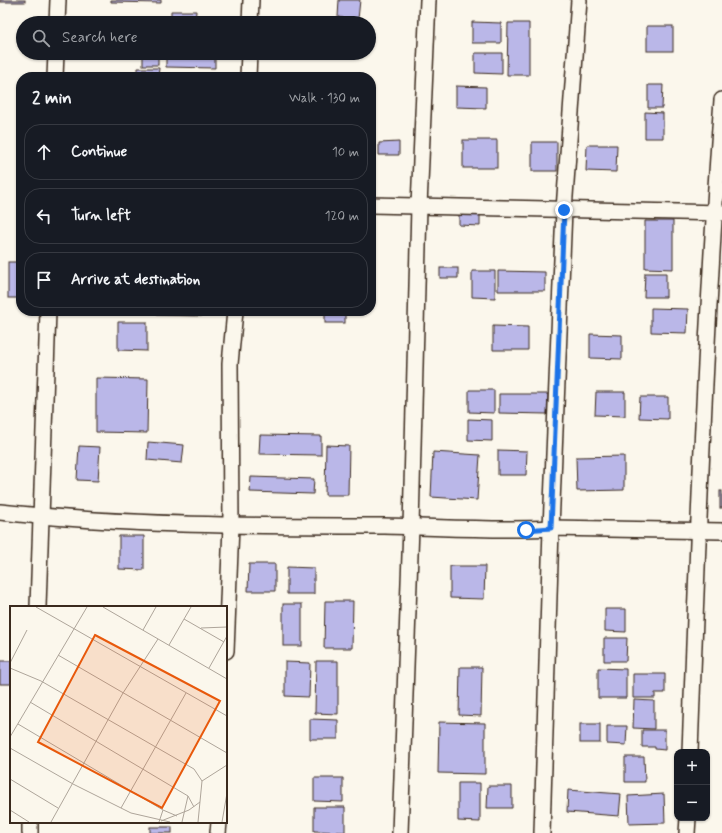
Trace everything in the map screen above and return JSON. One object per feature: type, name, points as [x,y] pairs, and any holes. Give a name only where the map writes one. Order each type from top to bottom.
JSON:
[{"type":"street","points":[[57,16],[58,0]]},
{"type":"street","points":[[250,16],[251,0]]},
{"type":"street","points":[[400,833],[411,526],[419,206],[428,0]]},
{"type":"street","points":[[542,833],[551,528],[564,210],[579,0]]},
{"type":"street","points":[[55,72],[56,60]]},
{"type":"street","points":[[248,72],[249,60]]},
{"type":"street","points":[[690,749],[699,530],[718,213],[722,100]]},
{"type":"street","points":[[376,205],[718,213]]},
{"type":"street","points":[[38,606],[48,316]]},
{"type":"street","points":[[227,626],[231,526],[230,364],[235,316]]},
{"type":"street","points":[[0,512],[41,516],[231,526],[411,526],[526,530],[551,528],[722,531]]},
{"type":"street","points":[[687,833],[688,821]]},
{"type":"street","points":[[218,833],[219,823]]},
{"type":"building","points":[[0,0],[25,0],[25,2],[0,2]]},
{"type":"building","points":[[111,0],[161,0],[161,3],[111,2]]},
{"type":"building","points":[[339,0],[360,0],[358,16],[338,16]]},
{"type":"building","points":[[171,11],[196,11],[196,16],[171,16]]},
{"type":"building","points":[[472,22],[501,23],[501,43],[472,43]]},
{"type":"building","points":[[508,23],[529,23],[529,75],[507,75]]},
{"type":"building","points":[[647,26],[673,26],[673,51],[647,51]]},
{"type":"building","points":[[475,53],[502,53],[502,74],[475,73]]},
{"type":"building","points":[[143,60],[158,60],[158,65],[143,65]]},
{"type":"building","points":[[166,60],[215,60],[215,68],[166,67]]},
{"type":"building","points":[[138,68],[159,68],[159,72],[138,72]]},
{"type":"building","points":[[648,85],[663,85],[662,108],[648,108]]},
{"type":"building","points":[[456,86],[486,87],[486,108],[456,107]]},
{"type":"building","points":[[645,112],[663,113],[663,138],[645,138]]},
{"type":"building","points":[[463,140],[497,140],[497,168],[463,168]]},
{"type":"building","points":[[399,142],[399,155],[379,155],[379,143]]},
{"type":"building","points":[[532,142],[557,142],[557,171],[532,171]]},
{"type":"building","points":[[587,145],[617,145],[616,172],[586,171]]},
{"type":"building","points":[[459,212],[480,212],[480,226],[459,225]]},
{"type":"building","points":[[645,221],[673,221],[673,269],[645,268]]},
{"type":"building","points":[[8,262],[16,262],[16,298],[8,298]]},
{"type":"building","points":[[440,268],[458,268],[458,278],[440,278]]},
{"type":"building","points":[[472,271],[495,271],[495,298],[472,297]]},
{"type":"building","points":[[498,271],[545,272],[545,291],[498,291]]},
{"type":"building","points":[[645,273],[666,273],[666,297],[644,297]]},
{"type":"building","points":[[651,308],[688,309],[687,333],[651,332]]},
{"type":"building","points":[[325,316],[345,316],[345,323],[325,323]]},
{"type":"building","points":[[118,322],[147,322],[147,351],[118,350]]},
{"type":"building","points":[[493,326],[528,327],[528,350],[493,350]]},
{"type":"building","points":[[590,334],[622,335],[622,359],[590,358]]},
{"type":"building","points":[[96,378],[148,379],[147,433],[96,432]]},
{"type":"building","points":[[469,390],[494,390],[494,413],[469,412]]},
{"type":"building","points":[[596,392],[625,392],[625,416],[595,415]]},
{"type":"building","points":[[499,394],[548,394],[547,414],[499,413]]},
{"type":"building","points":[[640,397],[668,397],[668,419],[639,418]]},
{"type":"building","points":[[468,419],[492,420],[492,441],[468,440]]},
{"type":"building","points":[[260,435],[321,436],[321,455],[259,454]]},
{"type":"building","points":[[148,442],[184,445],[182,463],[147,460]]},
{"type":"building","points":[[326,445],[349,446],[348,495],[325,495]]},
{"type":"building","points":[[79,446],[100,447],[98,481],[77,480]]},
{"type":"building","points":[[498,450],[527,451],[526,475],[498,475]]},
{"type":"building","points":[[433,452],[480,455],[477,500],[431,497]]},
{"type":"building","points":[[624,456],[624,490],[577,491],[576,457]]},
{"type":"building","points":[[251,477],[314,479],[313,494],[250,492]]},
{"type":"building","points":[[720,491],[722,491],[722,508],[720,508]]},
{"type":"building","points":[[119,536],[144,536],[144,570],[119,569]]},
{"type":"building","points":[[249,564],[275,564],[275,591],[248,591]]},
{"type":"building","points":[[450,566],[485,566],[484,599],[450,598]]},
{"type":"building","points":[[287,567],[314,568],[314,594],[287,594]]},
{"type":"building","points":[[325,601],[353,601],[352,648],[324,648]]},
{"type":"building","points":[[283,604],[302,604],[302,646],[283,646]]},
{"type":"building","points":[[605,609],[626,609],[626,632],[605,631]]},
{"type":"building","points":[[604,638],[627,638],[626,661],[604,661]]},
{"type":"building","points":[[0,661],[10,661],[10,684],[0,684]]},
{"type":"building","points":[[316,661],[338,661],[338,714],[315,713]]},
{"type":"building","points":[[285,662],[310,663],[309,697],[285,696]]},
{"type":"building","points":[[460,667],[482,667],[481,716],[459,715]]},
{"type":"building","points":[[598,668],[626,669],[626,698],[598,698]]},
{"type":"building","points":[[633,674],[665,674],[665,693],[655,693],[655,698],[633,698]]},
{"type":"building","points":[[634,700],[654,701],[654,729],[633,728]]},
{"type":"building","points":[[310,719],[338,720],[338,739],[310,739]]},
{"type":"building","points":[[439,722],[485,723],[485,774],[438,773]]},
{"type":"building","points":[[580,724],[600,724],[600,743],[580,743]]},
{"type":"building","points":[[607,726],[627,726],[626,745],[607,744]]},
{"type":"building","points":[[642,730],[665,730],[665,750],[655,749],[655,747],[642,747]]},
{"type":"building","points":[[625,757],[644,757],[645,782],[625,782]]},
{"type":"building","points":[[314,778],[343,778],[343,802],[314,801]]},
{"type":"building","points":[[458,783],[480,783],[480,822],[458,821]]},
{"type":"building","points":[[488,786],[512,786],[512,808],[487,808]]},
{"type":"building","points":[[568,790],[621,794],[619,816],[567,812]]},
{"type":"building","points":[[664,794],[665,823],[629,824],[628,796]]},
{"type":"building","points":[[314,807],[345,807],[345,832],[314,831]]},
{"type":"building","points":[[150,827],[172,827],[172,833],[150,833]]},
{"type":"route","points":[[526,530],[551,528],[564,210]]}]
